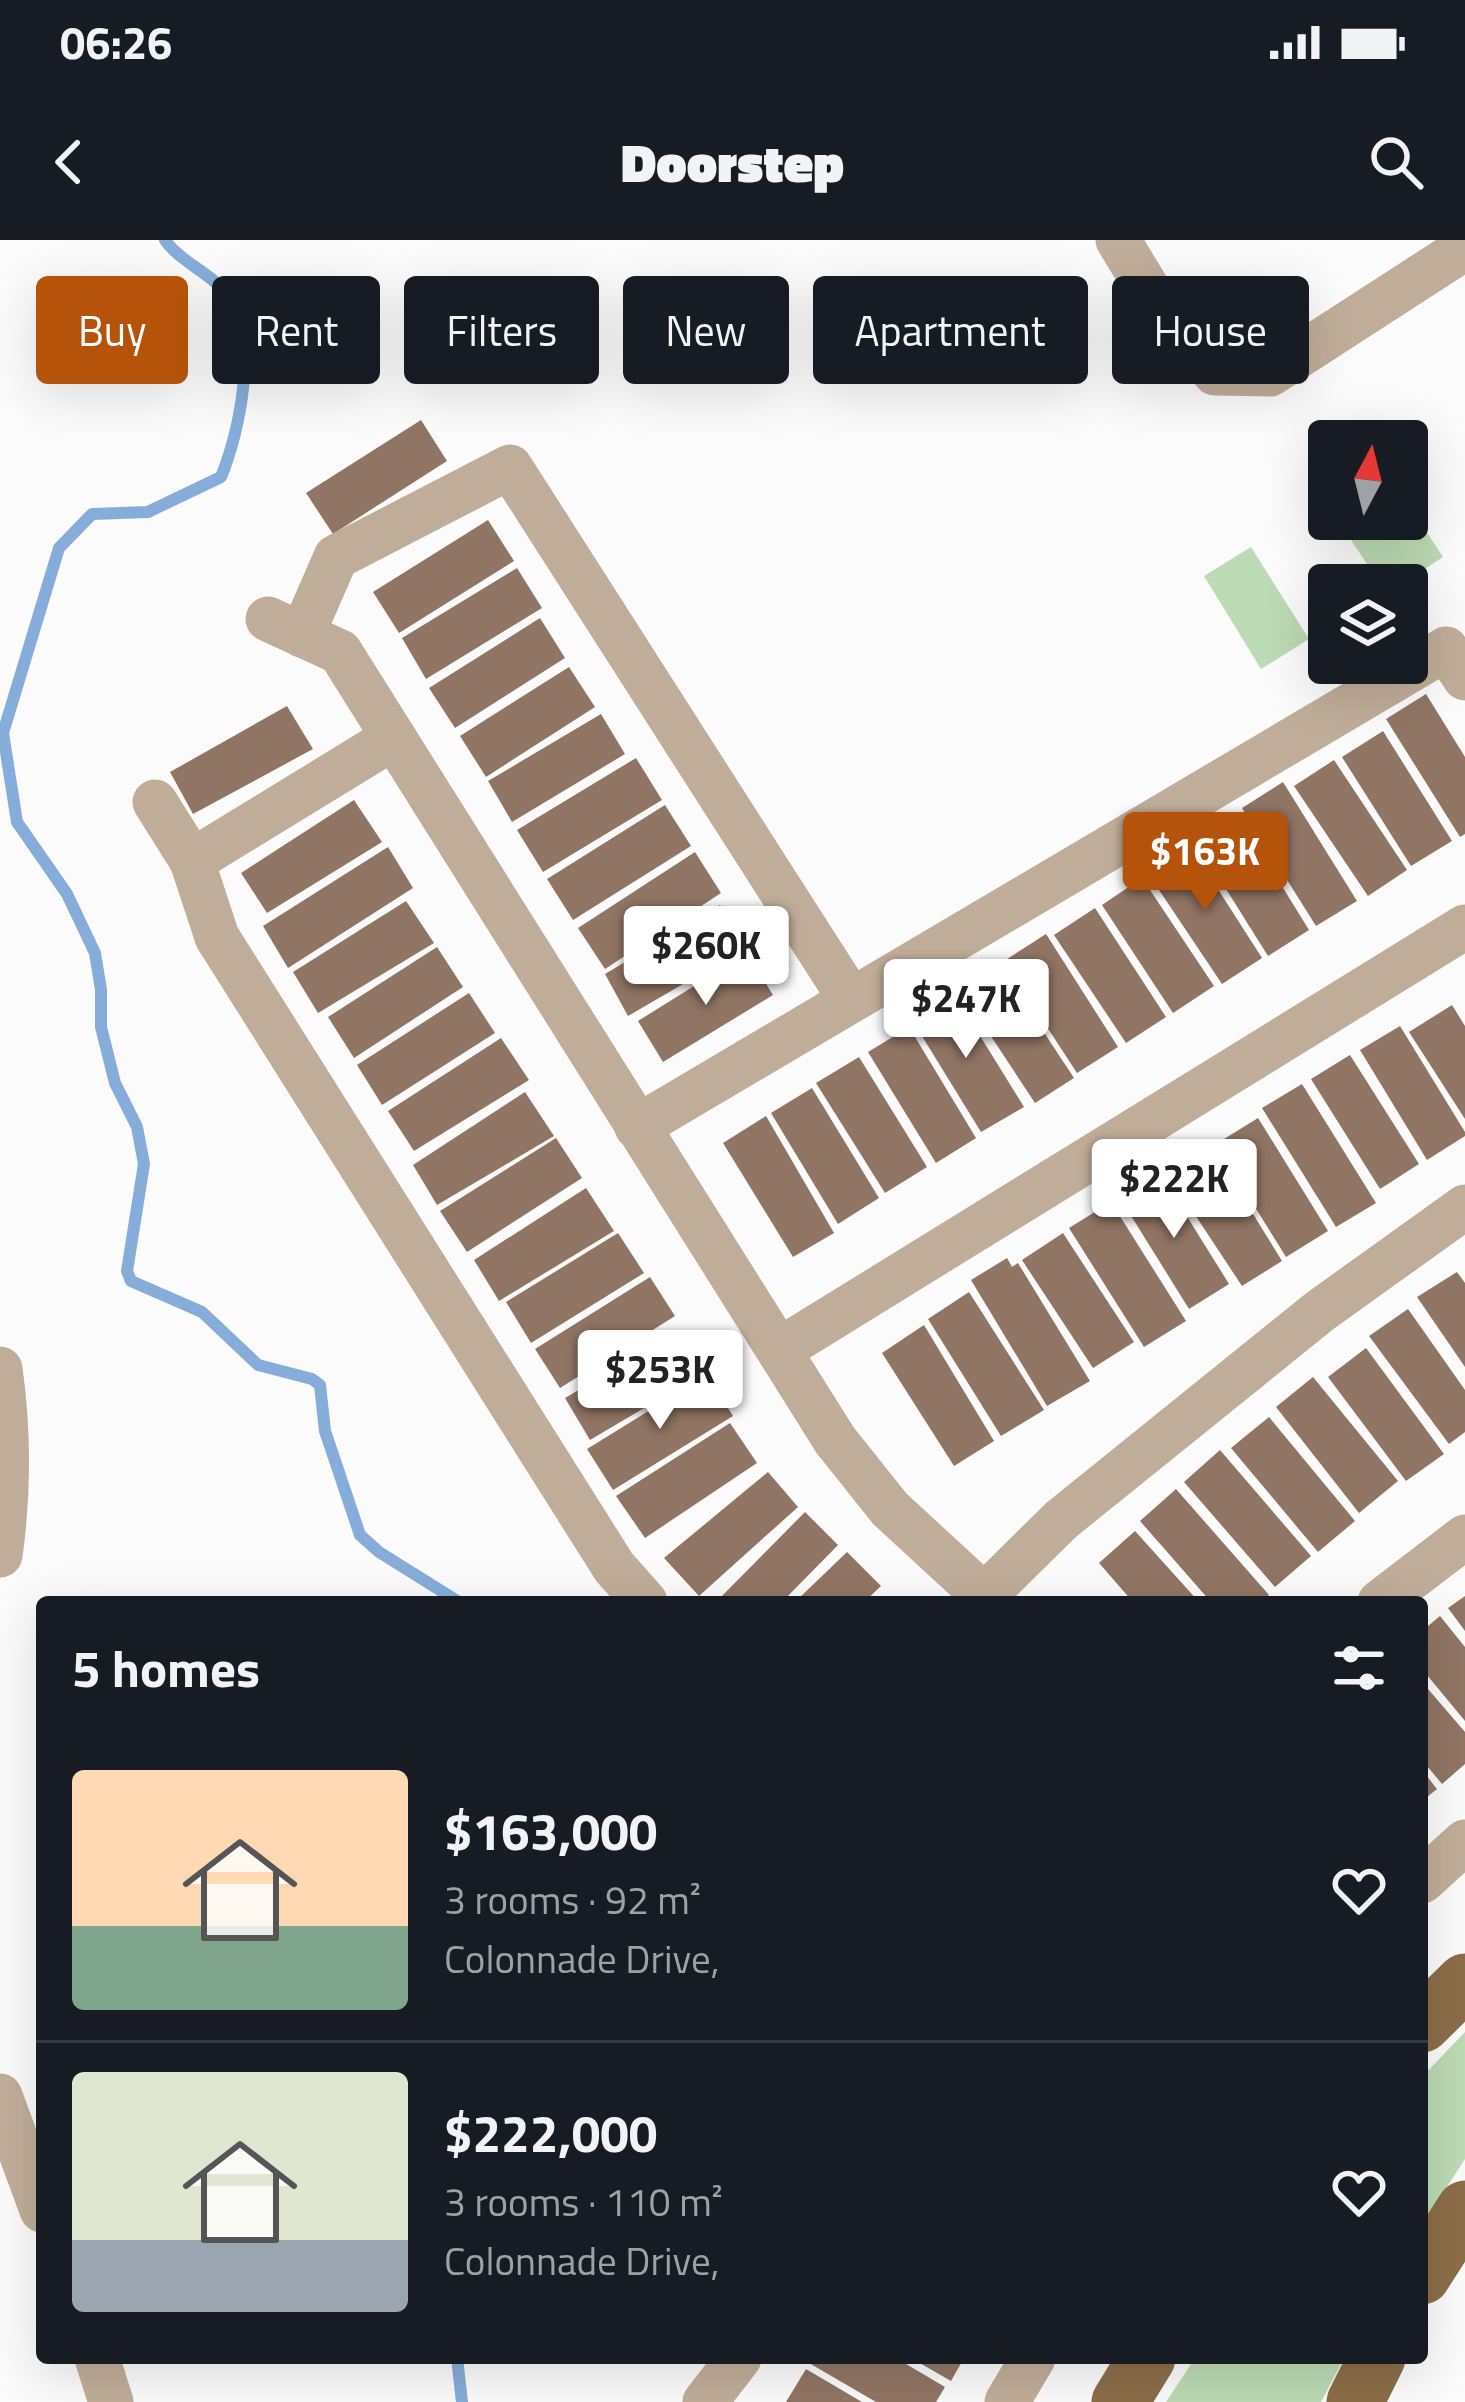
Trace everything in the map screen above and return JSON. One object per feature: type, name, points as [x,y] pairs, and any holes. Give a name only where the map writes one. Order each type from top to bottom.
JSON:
[{"type":"main road","points":[[1428,2018],[1465,1982]]},
{"type":"main road","points":[[1428,2267],[1465,2209]]},
{"type":"main road","points":[[1120,2402],[1143,2364]]},
{"type":"main road","points":[[1354,2402],[1374,2364]]},
{"type":"street","points":[[1118,240],[1155,301],[1214,374],[1270,374],[1465,248]]},
{"type":"street","points":[[850,1000],[510,467],[335,557],[285,627],[340,652],[835,1440],[890,1509],[980,1596]]},
{"type":"street","points":[[637,1127],[1446,649],[1465,678]]},
{"type":"street","points":[[192,861],[393,738]]},
{"type":"street","points":[[155,802],[192,861],[217,937],[614,1567],[640,1596]]},
{"type":"street","points":[[781,1349],[1465,927]]},
{"type":"street","points":[[988,1596],[1061,1520],[1283,1340],[1465,1207]]},
{"type":"street","points":[[0,1370],[8,1437],[8,1501],[0,1555]]},
{"type":"street","points":[[1388,1596],[1465,1537]]},
{"type":"street","points":[[1428,1876],[1465,1842]]},
{"type":"street","points":[[0,2096],[36,2194]]},
{"type":"street","points":[[99,2364],[111,2402]]},
{"type":"street","points":[[705,2402],[734,2364]]},
{"type":"street","points":[[1007,2402],[1029,2364]]},
{"type":"green space","points":[[1428,534],[1443,557],[1428,567],[1367,564],[1351,540],[1428,540]]},
{"type":"green space","points":[[1251,547],[1308,640],[1261,669],[1204,576]]},
{"type":"green space","points":[[1465,2032],[1465,2159],[1428,2216],[1428,2071]]},
{"type":"green space","points":[[1191,2364],[1341,2364],[1321,2402],[1166,2402]]},
{"type":"building","points":[[421,420],[447,461],[333,534],[306,493]]},
{"type":"building","points":[[488,520],[514,561],[399,633],[373,592]]},
{"type":"building","points":[[517,568],[542,608],[426,679],[402,638]]},
{"type":"building","points":[[540,618],[565,658],[455,728],[429,688]]},
{"type":"building","points":[[569,667],[595,707],[486,777],[460,736]]},
{"type":"building","points":[[1426,694],[1465,757],[1465,834],[1460,837],[1386,719]]},
{"type":"building","points":[[287,706],[313,749],[193,814],[170,772]]},
{"type":"building","points":[[601,714],[625,754],[512,822],[488,781]]},
{"type":"building","points":[[1383,731],[1452,841],[1411,866],[1342,757]]},
{"type":"building","points":[[636,758],[662,800],[543,872],[517,830]]},
{"type":"building","points":[[1334,760],[1407,870],[1368,896],[1294,786]]},
{"type":"building","points":[[1283,782],[1357,901],[1316,926],[1242,808]]},
{"type":"building","points":[[354,800],[382,842],[267,913],[241,873]]},
{"type":"building","points":[[665,805],[691,846],[573,920],[547,879]]},
{"type":"building","points":[[1238,815],[1309,930],[1268,956],[1196,841]]},
{"type":"building","points":[[1189,844],[1262,958],[1222,984],[1147,872]]},
{"type":"building","points":[[388,847],[413,888],[288,968],[263,926]]},
{"type":"building","points":[[695,852],[721,893],[605,969],[578,928]]},
{"type":"building","points":[[1142,878],[1214,986],[1173,1013],[1102,905]]},
{"type":"building","points":[[406,901],[434,943],[318,1013],[293,972]]},
{"type":"building","points":[[720,905],[745,948],[628,1016],[605,974]]},
{"type":"building","points":[[1095,908],[1166,1017],[1126,1043],[1054,935]]},
{"type":"building","points":[[1046,934],[1118,1047],[1077,1073],[1004,961]]},
{"type":"building","points":[[437,947],[463,987],[354,1058],[328,1017]]},
{"type":"building","points":[[747,953],[773,995],[663,1062],[638,1021]]},
{"type":"building","points":[[997,961],[1074,1078],[1035,1103],[958,986]]},
{"type":"building","points":[[951,989],[1024,1107],[981,1132],[909,1015]]},
{"type":"building","points":[[469,993],[495,1033],[382,1105],[357,1065]]},
{"type":"building","points":[[1452,1005],[1465,1026],[1465,1119],[1409,1032]]},
{"type":"building","points":[[1400,1026],[1465,1132],[1427,1160],[1360,1050]]},
{"type":"building","points":[[909,1027],[976,1138],[936,1163],[868,1052]]},
{"type":"building","points":[[501,1038],[529,1080],[414,1151],[388,1111]]},
{"type":"building","points":[[1350,1055],[1419,1164],[1380,1189],[1311,1079]]},
{"type":"building","points":[[859,1057],[927,1167],[885,1193],[816,1083]]},
{"type":"building","points":[[1302,1084],[1376,1203],[1336,1227],[1262,1108]]},
{"type":"building","points":[[812,1088],[879,1198],[838,1224],[771,1113]]},
{"type":"building","points":[[525,1092],[554,1136],[437,1205],[413,1165]]},
{"type":"building","points":[[766,1116],[834,1233],[793,1257],[723,1143]]},
{"type":"building","points":[[1258,1118],[1328,1231],[1286,1257],[1216,1144]]},
{"type":"building","points":[[556,1138],[582,1178],[467,1252],[440,1211]]},
{"type":"building","points":[[1211,1146],[1282,1261],[1242,1286],[1168,1174]]},
{"type":"building","points":[[1160,1173],[1229,1284],[1189,1309],[1120,1198]]},
{"type":"building","points":[[586,1188],[614,1231],[499,1301],[474,1260]]},
{"type":"building","points":[[1111,1202],[1186,1321],[1144,1347],[1069,1228]]},
{"type":"building","points":[[618,1233],[644,1273],[531,1343],[506,1302]]},
{"type":"building","points":[[1063,1233],[1134,1342],[1093,1368],[1022,1260]]},
{"type":"building","points":[[1007,1258],[1012,1267],[1018,1263],[1090,1381],[1047,1406],[971,1280]]},
{"type":"building","points":[[1457,1272],[1465,1283],[1465,1367],[1417,1297]]},
{"type":"building","points":[[650,1277],[675,1316],[560,1388],[535,1349]]},
{"type":"building","points":[[969,1292],[1044,1410],[1001,1436],[928,1319]]},
{"type":"building","points":[[1408,1309],[1465,1390],[1465,1432],[1449,1444],[1369,1336]]},
{"type":"building","points":[[924,1325],[994,1441],[954,1466],[882,1353]]},
{"type":"building","points":[[680,1330],[705,1372],[590,1440],[565,1398]]},
{"type":"building","points":[[1366,1348],[1444,1454],[1406,1481],[1328,1377]]},
{"type":"building","points":[[707,1375],[733,1416],[613,1490],[587,1449]]},
{"type":"building","points":[[1313,1377],[1398,1481],[1359,1513],[1276,1407]]},
{"type":"building","points":[[1269,1417],[1355,1521],[1318,1552],[1231,1448]]},
{"type":"building","points":[[730,1423],[757,1463],[645,1538],[616,1496]]},
{"type":"building","points":[[1220,1450],[1311,1556],[1275,1587],[1184,1482]]},
{"type":"building","points":[[768,1472],[798,1507],[699,1596],[664,1558]]},
{"type":"building","points":[[1176,1489],[1269,1595],[1206,1596],[1140,1521]]},
{"type":"building","points":[[805,1512],[838,1545],[788,1596],[722,1596]]},
{"type":"building","points":[[1135,1531],[1194,1596],[1128,1596],[1099,1563]]},
{"type":"building","points":[[847,1552],[881,1586],[870,1596],[801,1596]]},
{"type":"building","points":[[1465,1596],[1465,1631],[1448,1608]]},
{"type":"building","points":[[1440,1616],[1465,1647],[1465,1721],[1428,1676],[1428,1626]]},
{"type":"building","points":[[1428,1689],[1465,1732],[1465,1764],[1442,1784],[1428,1767]]},
{"type":"building","points":[[811,2364],[906,2364],[945,2387],[936,2402],[876,2402]]},
{"type":"building","points":[[921,2364],[961,2364],[951,2381]]},
{"type":"building","points":[[806,2369],[862,2402],[786,2402]]},
{"type":"waterway","points":[[165,240],[221,288],[237,315],[244,360],[234,436],[221,477],[148,512],[92,514],[59,548],[3,733],[17,822],[67,894],[95,953],[101,1027],[115,1083],[137,1127],[144,1164],[127,1271],[131,1281],[202,1312],[258,1365],[320,1385],[325,1431],[360,1535],[449,1596]]},
{"type":"waterway","points":[[458,2364],[462,2402]]}]
